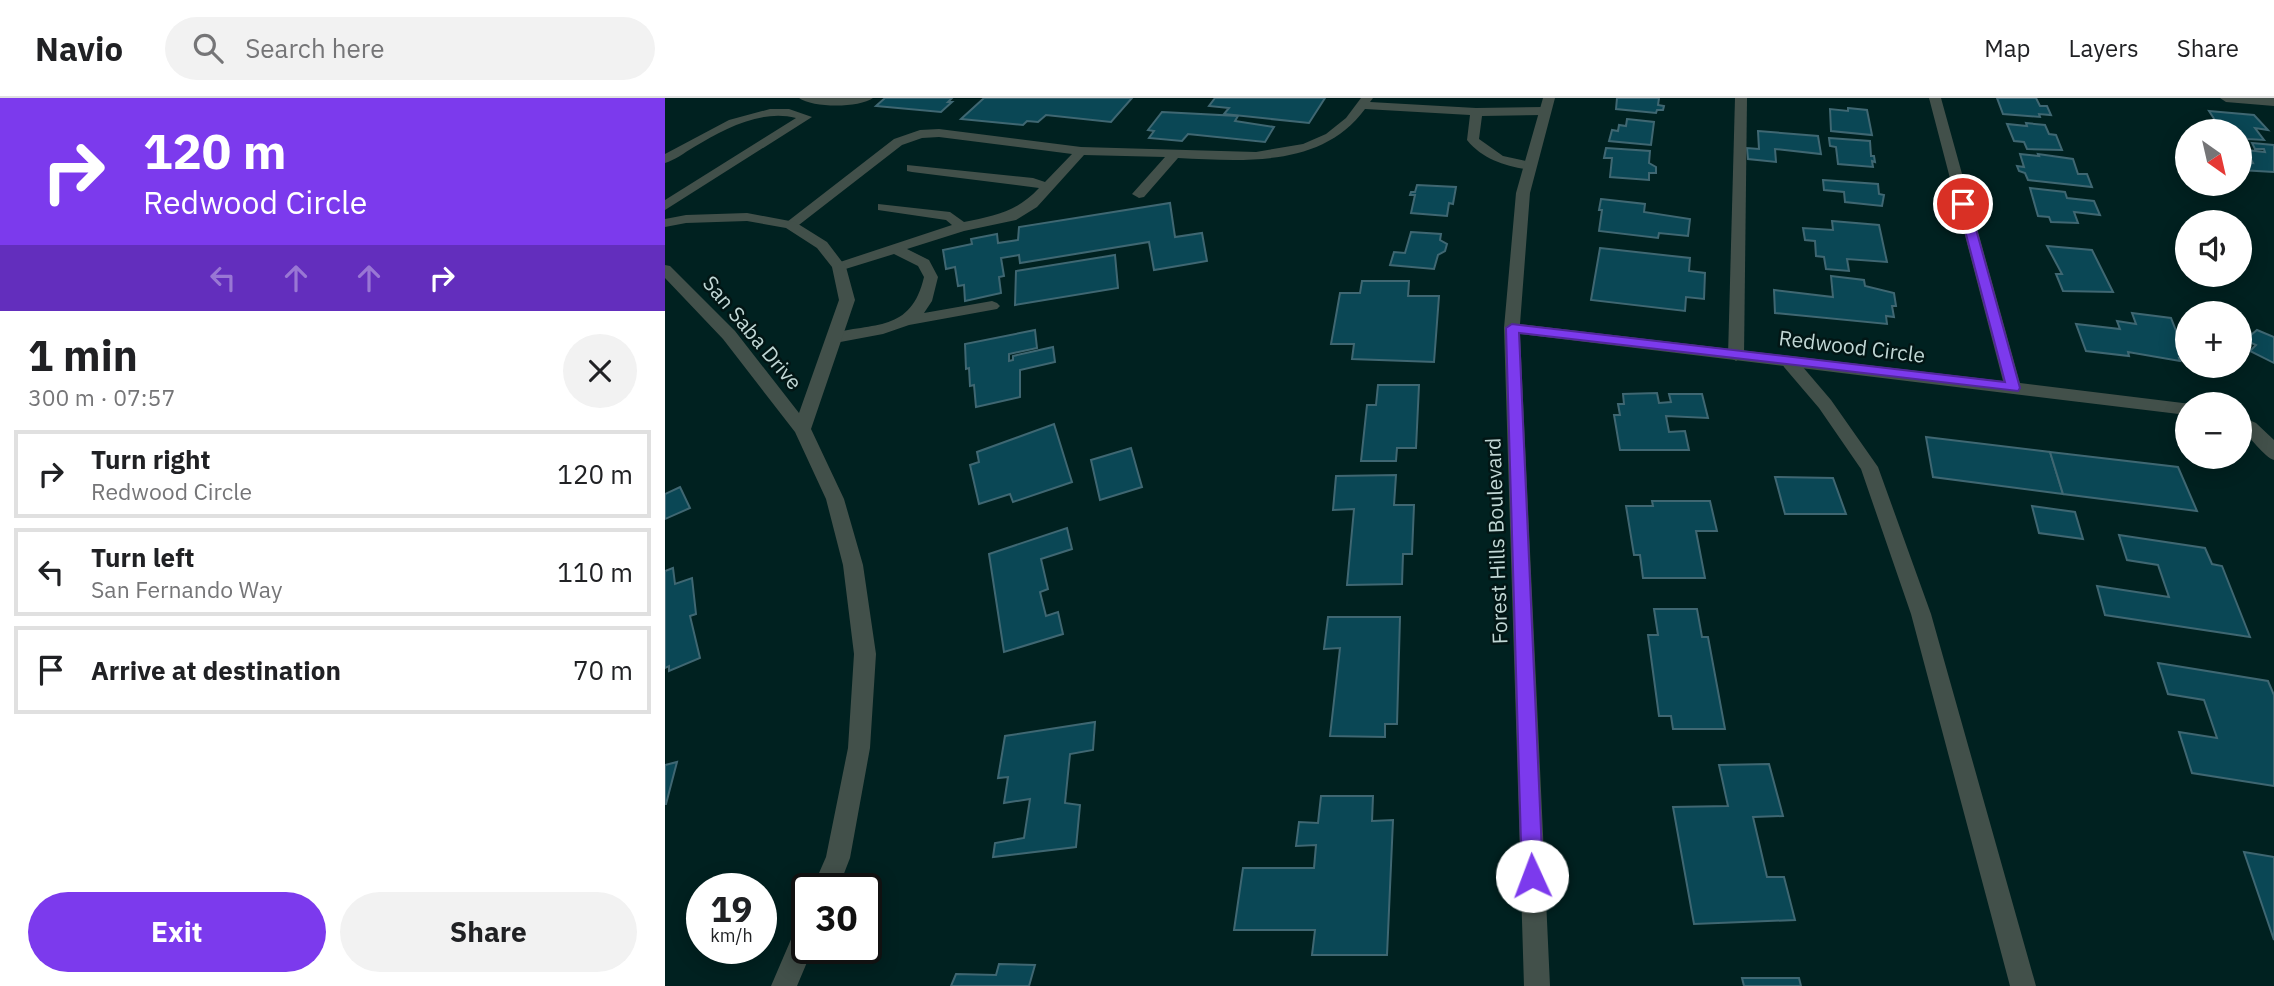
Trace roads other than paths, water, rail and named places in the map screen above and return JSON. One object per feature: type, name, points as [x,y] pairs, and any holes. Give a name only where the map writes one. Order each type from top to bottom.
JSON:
[{"type":"street","points":[[805,98],[839,102],[867,98]]},
{"type":"street","points":[[1736,356],[1741,98]]},
{"type":"street","points":[[1935,98],[2013,388]]},
{"type":"street","points":[[2226,98],[2274,102]]},
{"type":"street","points":[[790,225],[898,142],[920,134],[939,133],[1081,151],[1260,156],[1296,151],[1332,139],[1357,115],[1365,102],[1476,112],[1547,104]]},
{"type":"street","name":"Forest Hills Boulevard","points":[[1537,986],[1512,328],[1523,193],[1547,104]]},
{"type":"street","points":[[665,159],[748,110],[769,107],[795,110],[806,117],[665,206]]},
{"type":"street","points":[[1476,112],[1473,139],[1480,147],[1492,156],[1511,164],[1530,166]]},
{"type":"street","points":[[883,207],[950,216],[961,227],[1011,217],[1032,204],[1081,151]]},
{"type":"street","points":[[1139,194],[1175,155]]},
{"type":"street","points":[[912,168],[1033,182],[1047,187]]},
{"type":"street","name":"San Saba Drive","points":[[665,223],[687,219],[747,218],[790,225],[822,244],[839,267],[847,300],[802,429]]},
{"type":"street","name":"San Saba Drive","points":[[665,269],[729,335],[802,429],[835,499],[853,565],[865,654],[859,748],[838,858],[832,873]]},
{"type":"street","points":[[909,320],[992,306]]},
{"type":"street","name":"Redwood Circle","points":[[1512,328],[2175,408]]},
{"type":"street","points":[[1790,363],[1825,404],[1869,467],[1921,614],[2023,986]]},
{"type":"street","points":[[2252,429],[2272,450]]},
{"type":"street","points":[[784,986],[793,964]]},
{"type":"lane","points":[[839,267],[961,227]]},
{"type":"lane","points":[[835,338],[873,332],[909,320],[924,303],[931,277],[924,263],[895,249]]}]
